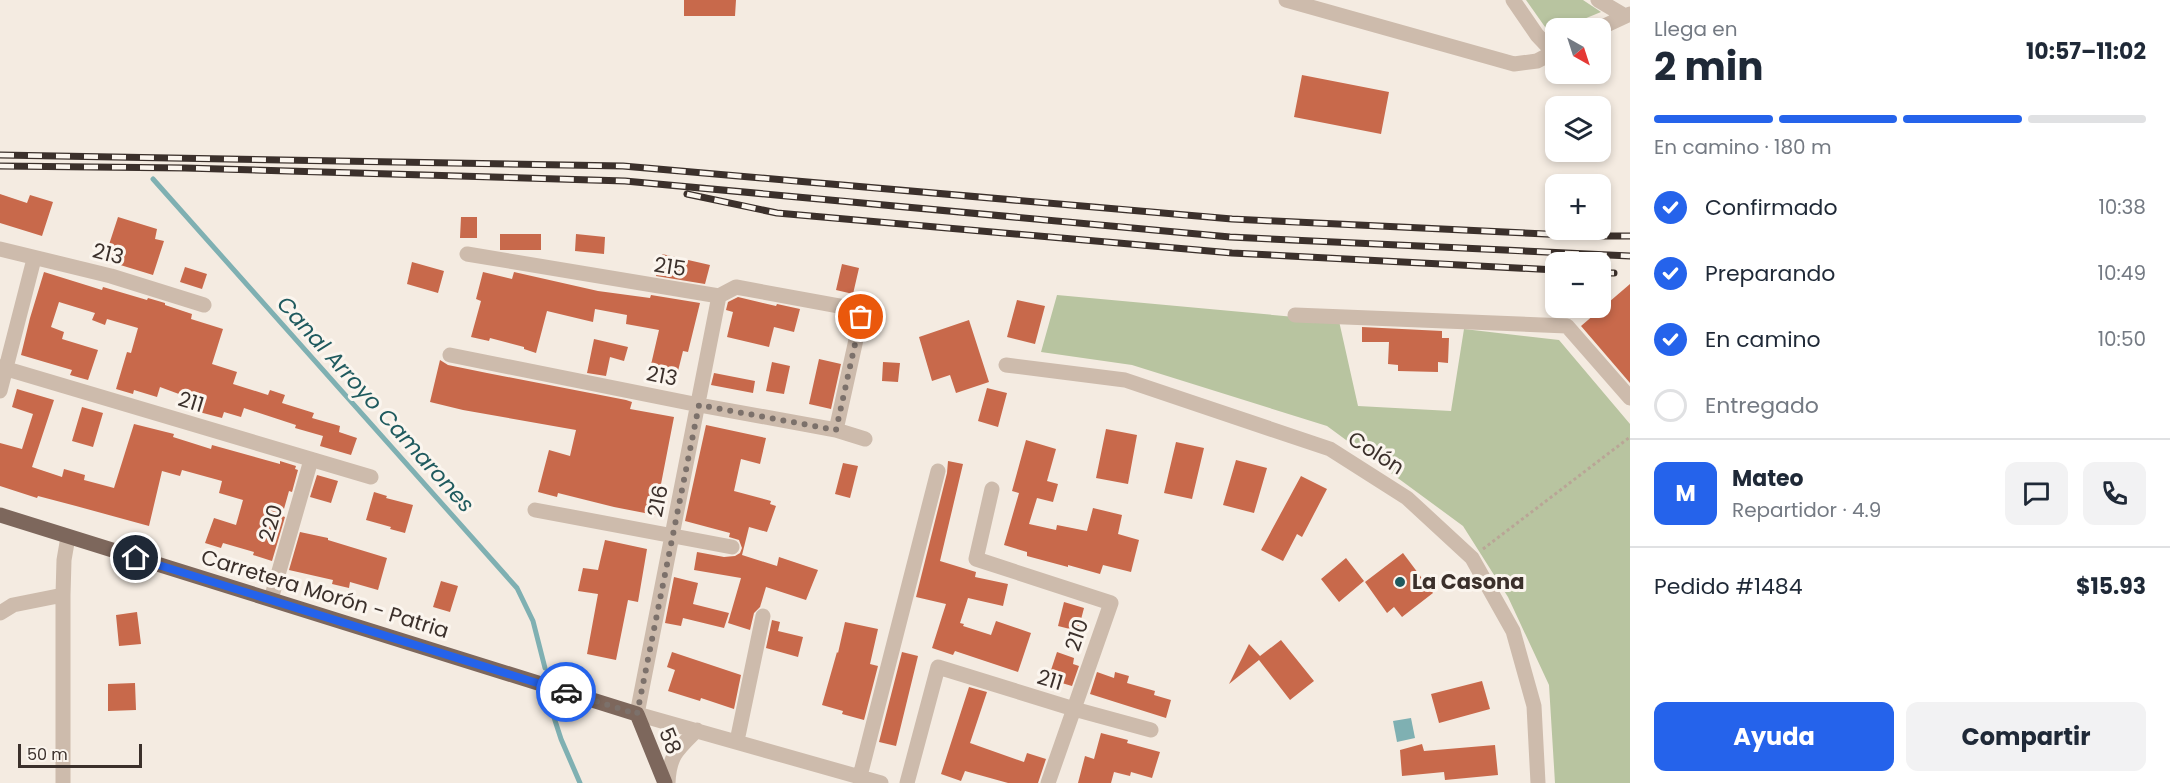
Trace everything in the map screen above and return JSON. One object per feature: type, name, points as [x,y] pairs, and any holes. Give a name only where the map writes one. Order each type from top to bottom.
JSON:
[{"type":"main road","name":"Carretera Morón - Patria","points":[[0,515],[637,714]]},
{"type":"main road","name":"58","points":[[637,714],[666,783]]},
{"type":"street","points":[[1286,0],[1514,64],[1537,61],[1545,57]]},
{"type":"street","points":[[1513,0],[1545,43]]},
{"type":"street","points":[[1598,0],[1628,15]]},
{"type":"street","points":[[1611,23],[1628,15]]},
{"type":"street","name":"213","points":[[0,249],[111,276],[204,305]]},
{"type":"street","name":"215","points":[[467,254],[719,296],[736,287],[850,308],[861,317],[836,430]]},
{"type":"street","points":[[0,391],[3,368],[34,259]]},
{"type":"street","name":"216","points":[[637,714],[719,296]]},
{"type":"street","points":[[1295,315],[1567,326],[1630,398]]},
{"type":"street","name":"213","points":[[450,355],[836,430],[865,439]]},
{"type":"street","name":"Colón","points":[[1006,365],[1125,380],[1330,449],[1407,498],[1472,558],[1513,631],[1534,706],[1538,783]]},
{"type":"street","name":"211","points":[[3,368],[371,477]]},
{"type":"street","name":"220","points":[[271,599],[312,460]]},
{"type":"street","points":[[860,776],[938,471]]},
{"type":"street","name":"210","points":[[992,489],[976,559],[1111,603],[1048,783]]},
{"type":"street","points":[[535,510],[732,547]]},
{"type":"street","points":[[63,783],[63,596],[64,560],[68,537]]},
{"type":"street","points":[[0,613],[13,605],[63,596]]},
{"type":"street","points":[[736,741],[763,616]]},
{"type":"street","name":"211","points":[[907,783],[938,667],[1074,710],[1151,729]]},
{"type":"street","points":[[637,714],[881,783]]},
{"type":"street","points":[[666,783],[674,753],[697,730]]},
{"type":"path","points":[[1472,558],[1630,437]]},
{"type":"green space","points":[[1526,0],[1583,0],[1601,12],[1586,18],[1545,18],[1545,27]]},
{"type":"green space","points":[[1057,295],[1339,321],[1358,406],[1451,411],[1464,329],[1559,340],[1630,424],[1630,783],[1555,783],[1549,685],[1508,597],[1463,526],[1327,426],[1132,365],[1041,352]]},
{"type":"water","points":[[1411,718],[1415,738],[1397,742],[1393,721]]},
{"type":"building","points":[[684,0],[736,0],[735,16],[684,16]]},
{"type":"building","points":[[1302,75],[1389,92],[1381,134],[1294,117]]},
{"type":"building","points":[[0,194],[27,203],[30,195],[53,202],[42,236],[0,223]]},
{"type":"building","points":[[118,217],[157,229],[155,239],[164,241],[153,275],[104,260]]},
{"type":"building","points":[[461,217],[477,217],[477,238],[460,238]]},
{"type":"building","points":[[500,234],[541,234],[541,250],[500,250]]},
{"type":"building","points":[[576,234],[605,237],[604,254],[575,251]]},
{"type":"building","points":[[662,254],[710,265],[705,284],[656,276]]},
{"type":"building","points":[[412,262],[444,271],[438,293],[407,284]]},
{"type":"building","points":[[842,264],[859,268],[853,294],[836,290]]},
{"type":"building","points":[[185,267],[207,274],[202,289],[180,282]]},
{"type":"building","points":[[44,272],[102,290],[103,287],[165,303],[165,305],[192,314],[191,319],[223,329],[212,364],[237,372],[233,384],[268,395],[270,390],[285,395],[282,403],[314,413],[312,418],[340,426],[339,432],[357,438],[351,455],[320,446],[323,436],[295,428],[296,425],[244,408],[241,417],[224,412],[222,418],[184,408],[187,397],[160,387],[157,397],[134,390],[133,394],[116,389],[127,352],[131,353],[138,328],[107,319],[105,325],[92,320],[95,313],[59,302],[51,327],[64,332],[62,339],[98,350],[88,380],[70,375],[72,370],[21,355]]},
{"type":"building","points":[[483,272],[512,279],[514,272],[598,291],[650,298],[651,295],[700,303],[688,352],[683,351],[677,375],[650,369],[659,330],[626,324],[627,315],[595,309],[593,322],[547,311],[536,353],[524,347],[490,338],[489,341],[471,337],[481,301],[476,299]]},
{"type":"building","points":[[1630,284],[1630,383],[1581,326],[1590,318],[1611,318],[1611,300]]},
{"type":"building","points":[[738,297],[800,309],[794,332],[774,327],[769,347],[727,337],[733,312],[726,310],[728,302]]},
{"type":"building","points":[[1017,300],[1045,306],[1035,344],[1007,337]]},
{"type":"building","points":[[969,320],[989,382],[956,393],[950,375],[932,381],[919,337]]},
{"type":"building","points":[[1362,327],[1442,331],[1442,338],[1449,338],[1448,363],[1438,362],[1438,372],[1398,371],[1398,365],[1388,364],[1389,342],[1362,342]]},
{"type":"building","points":[[594,339],[628,347],[624,361],[610,357],[606,376],[587,373]]},
{"type":"building","points":[[819,359],[841,364],[831,409],[809,404]]},
{"type":"building","points":[[440,360],[448,365],[626,400],[632,402],[630,409],[674,417],[655,515],[558,493],[557,497],[538,492],[549,450],[570,456],[576,430],[430,402]]},
{"type":"building","points":[[772,362],[790,366],[784,394],[766,391]]},
{"type":"building","points":[[883,362],[900,363],[898,382],[882,381]]},
{"type":"building","points":[[714,373],[755,381],[753,393],[711,385]]},
{"type":"building","points":[[987,388],[1007,393],[998,427],[978,421]]},
{"type":"building","points":[[17,389],[54,400],[32,467],[62,477],[64,469],[85,475],[84,480],[114,488],[134,424],[174,434],[173,437],[211,449],[212,445],[280,464],[280,461],[296,466],[295,469],[298,470],[292,492],[289,491],[282,516],[285,517],[272,561],[253,555],[254,552],[223,543],[221,548],[205,543],[214,518],[236,525],[243,500],[219,493],[222,481],[182,470],[180,476],[162,471],[149,526],[38,496],[37,498],[0,486],[0,443],[22,449],[33,414],[12,407]]},
{"type":"building","points":[[82,407],[103,413],[93,447],[72,441]]},
{"type":"building","points":[[706,425],[766,438],[760,464],[741,459],[734,491],[771,501],[770,504],[776,506],[767,532],[749,527],[742,555],[777,566],[779,557],[818,570],[806,600],[766,587],[760,607],[754,613],[750,630],[728,623],[741,578],[694,570],[697,552],[724,557],[735,556],[742,548],[739,540],[729,537],[730,533],[685,521]]},
{"type":"building","points":[[1106,429],[1137,435],[1128,484],[1096,478]]},
{"type":"building","points":[[1026,440],[1056,449],[1047,481],[1058,484],[1053,502],[1037,498],[1029,524],[1056,530],[1057,525],[1087,531],[1093,508],[1122,515],[1118,534],[1139,540],[1131,572],[1103,565],[1100,574],[1027,556],[1027,552],[1004,545],[1019,493],[1012,491]]},
{"type":"building","points":[[1176,442],[1204,448],[1192,499],[1164,493]]},
{"type":"building","points":[[1236,460],[1267,468],[1254,513],[1223,505]]},
{"type":"building","points":[[948,461],[963,464],[940,561],[976,572],[975,577],[1008,584],[1003,606],[968,598],[960,623],[991,635],[996,621],[1031,633],[1018,672],[955,651],[953,655],[932,648],[946,604],[916,597]]},
{"type":"building","points":[[843,463],[858,466],[850,498],[835,494]]},
{"type":"building","points":[[317,475],[338,481],[331,503],[310,497]]},
{"type":"building","points":[[1301,476],[1327,489],[1302,537],[1297,534],[1283,561],[1261,550]]},
{"type":"building","points":[[374,492],[387,496],[386,498],[413,505],[405,533],[366,520]]},
{"type":"building","points":[[300,532],[328,538],[328,540],[387,558],[378,590],[350,582],[349,588],[332,584],[333,580],[289,570]]},
{"type":"building","points":[[605,540],[647,549],[638,602],[628,600],[616,660],[587,654],[598,594],[578,591],[583,568],[598,570]]},
{"type":"building","name":"La Casona","points":[[1403,553],[1433,593],[1402,617],[1394,607],[1387,613],[1365,582]]},
{"type":"building","points":[[1346,558],[1364,581],[1339,602],[1321,579]]},
{"type":"building","points":[[674,577],[698,583],[693,604],[729,613],[724,628],[683,618],[681,626],[665,623]]},
{"type":"building","points":[[441,581],[458,586],[450,612],[433,607]]},
{"type":"building","points":[[1064,602],[1084,608],[1078,631],[1058,626]]},
{"type":"building","points":[[137,612],[141,644],[119,646],[116,615]]},
{"type":"building","points":[[772,620],[780,622],[778,631],[803,637],[798,657],[766,648]]},
{"type":"building","points":[[845,622],[878,629],[870,664],[878,666],[864,720],[822,705]]},
{"type":"building","points":[[1281,640],[1314,681],[1290,700],[1259,660],[1229,684],[1249,644],[1260,656]]},
{"type":"building","points":[[672,652],[741,675],[734,709],[701,698],[700,701],[668,691],[675,670],[667,667]]},
{"type":"building","points":[[902,652],[918,656],[896,746],[879,742]]},
{"type":"building","points":[[1057,652],[1074,658],[1073,664],[1079,666],[1072,686],[1048,679]]},
{"type":"building","points":[[1097,672],[1114,678],[1115,672],[1129,676],[1127,683],[1155,691],[1154,695],[1171,700],[1166,718],[1090,694]]},
{"type":"building","points":[[1482,681],[1490,709],[1439,723],[1431,694]]},
{"type":"building","points":[[135,683],[136,710],[108,711],[108,684]]},
{"type":"building","points":[[969,687],[987,692],[970,743],[1024,762],[1027,753],[1046,759],[1038,783],[1008,783],[965,771],[961,781],[941,774]]},
{"type":"building","points":[[1101,733],[1160,752],[1152,778],[1131,772],[1130,776],[1114,772],[1111,783],[1078,783],[1085,756],[1094,759]]},
{"type":"building","points":[[1422,744],[1424,751],[1495,745],[1498,775],[1445,780],[1444,772],[1402,776],[1400,750]]},
{"type":"waterway","name":"Canal Arroyo Camarones","points":[[153,179],[517,588],[533,621],[545,668]]},
{"type":"waterway","points":[[548,699],[561,739],[580,783]]},
{"type":"railway","points":[[0,155],[623,166],[1232,219],[1630,236]]},
{"type":"railway","points":[[0,166],[185,168],[625,181],[1230,237],[1630,256]]},
{"type":"railway","points":[[687,194],[777,213],[1232,253],[1545,269]]},
{"type":"way so far","points":[[566,692],[637,714],[699,405],[836,430],[861,317]]},
{"type":"place","name":"La Casona","points":[[1400,582]]},
{"type":"route","points":[[136,558],[566,692]]}]
